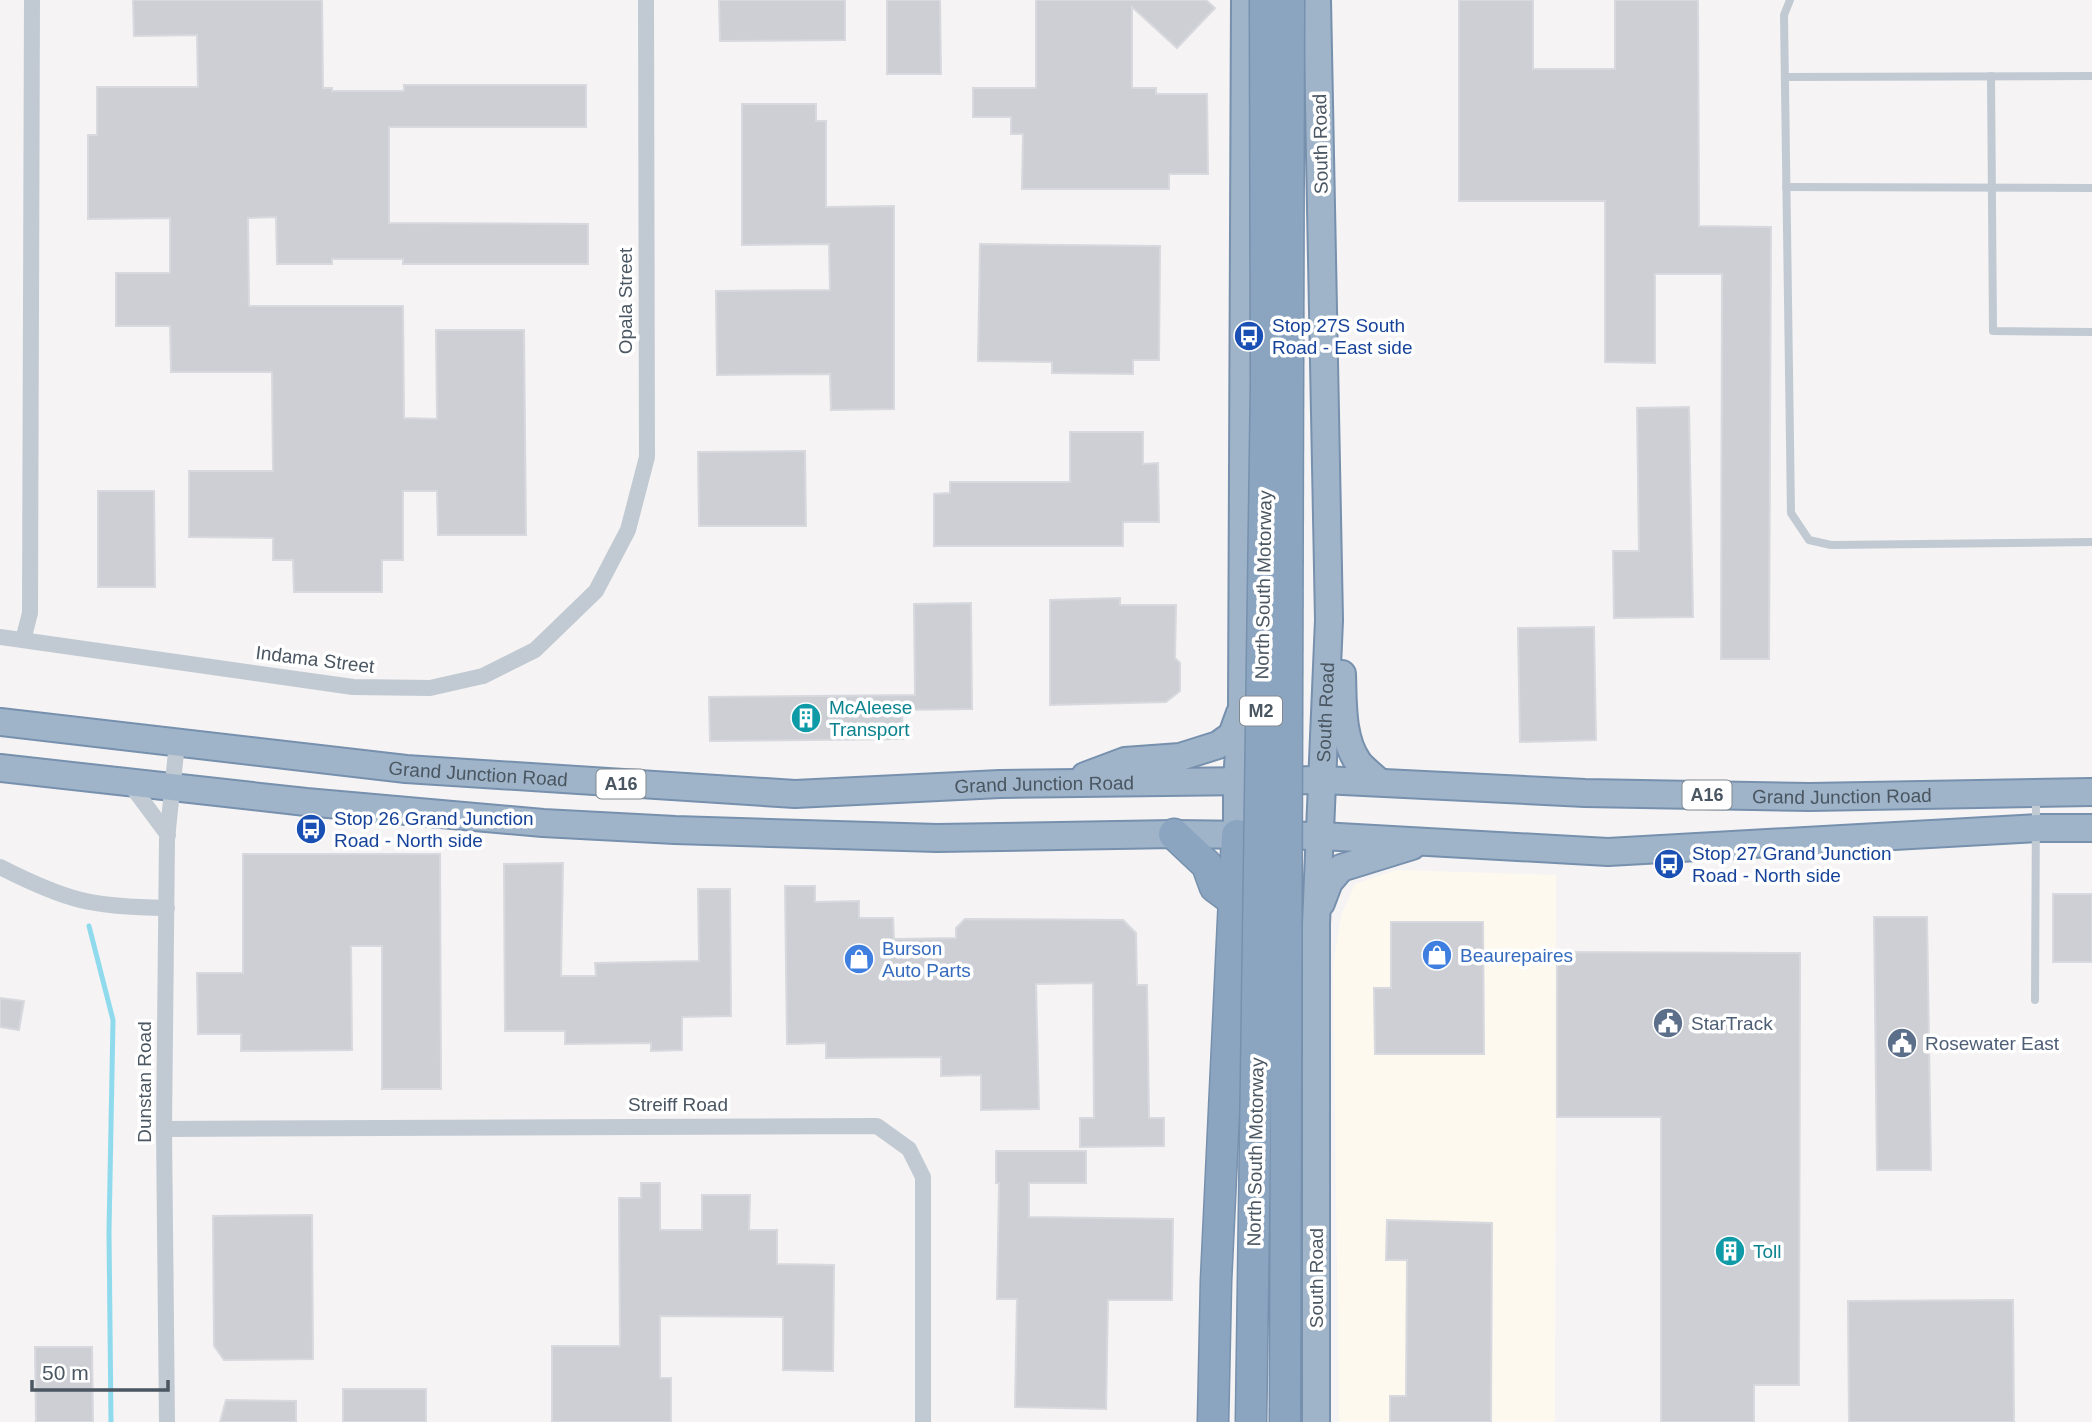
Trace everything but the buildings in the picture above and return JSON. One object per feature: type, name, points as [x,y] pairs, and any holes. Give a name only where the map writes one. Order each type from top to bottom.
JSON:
[{"type":"highway","points":[[1213,1422],[1216,1281],[1242,707],[1245,0]]},
{"type":"highway","name":"North South Motorway","points":[[1251,1422],[1266,384],[1265,0]]},
{"type":"highway","name":"North South Motorway","points":[[1285,1422],[1289,0]]},
{"type":"highway","name":"South Road","points":[[1316,1422],[1317,924],[1329,620],[1317,0]]},
{"type":"highway","points":[[1329,620],[1342,662],[1348,735],[1358,761],[1378,781]]},
{"type":"highway","points":[[1242,707],[1271,731],[1295,729],[1326,699]]},
{"type":"highway","points":[[1066,783],[1125,761],[1180,757],[1218,745],[1232,735],[1242,707]]},
{"type":"highway","name":"Grand Junction Road","points":[[0,722],[406,769],[795,794],[1066,783],[1323,780],[1585,793],[1810,797],[2092,792]]},
{"type":"highway","name":"Grand Junction Road","points":[[0,768],[173,789],[543,823],[937,838],[1174,834],[1321,836],[1608,852],[2037,828],[2092,828]]},
{"type":"highway","points":[[1174,834],[1207,865],[1215,887],[1234,901]]},
{"type":"highway","points":[[1317,924],[1326,888],[1341,868],[1424,842]]},
{"type":"street","points":[[23,640],[30,613],[32,0]]},
{"type":"street","name":"Opala Street","points":[[596,591],[628,530],[647,457],[646,0]]},
{"type":"street","name":"Indama Street","points":[[0,637],[353,687],[430,688],[483,676],[535,650],[596,591]]},
{"type":"street","name":"Dunstan Road","points":[[167,1422],[164,1129],[168,835],[177,743]]},
{"type":"street","points":[[130,784],[168,835]]},
{"type":"street","points":[[0,867],[51,893],[80,902],[112,908],[167,908]]},
{"type":"street","name":"Streiff Road","points":[[164,1129],[877,1126],[909,1149],[923,1177],[923,1422]]},
{"type":"lane","points":[[1783,0],[1791,513],[1809,540],[1831,545],[2092,542]]},
{"type":"lane","points":[[1784,15],[1790,0]]},
{"type":"lane","points":[[1991,76],[1993,331],[2092,332]]},
{"type":"lane","points":[[1785,77],[2092,76]]},
{"type":"lane","points":[[1786,187],[2092,188]]},
{"type":"lane","points":[[2035,1000],[2036,792]]},
{"type":"shaded area","points":[[1396,870],[1556,875],[1555,1422],[1339,1422],[1333,967],[1341,915],[1355,884]]},
{"type":"waterway","points":[[89,926],[113,1020],[109,1231],[111,1422]]},
{"type":"place","name":"Stop 27S South Road - East side","points":[[1249,336]]},
{"type":"place","name":"McAleese Transport","points":[[806,718]]},
{"type":"place","name":"Stop 26 Grand Junction Road - North side","points":[[311,829]]},
{"type":"place","name":"Stop 27 Grand Junction Road - North side","points":[[1669,864]]},
{"type":"place","name":"Beaurepaires","points":[[1437,955]]},
{"type":"place","name":"Burson Auto Parts","points":[[859,959]]},
{"type":"place","name":"StarTrack","points":[[1668,1023]]},
{"type":"place","name":"Rosewater East","points":[[1902,1043]]},
{"type":"place","name":"Toll","points":[[1730,1251]]}]
